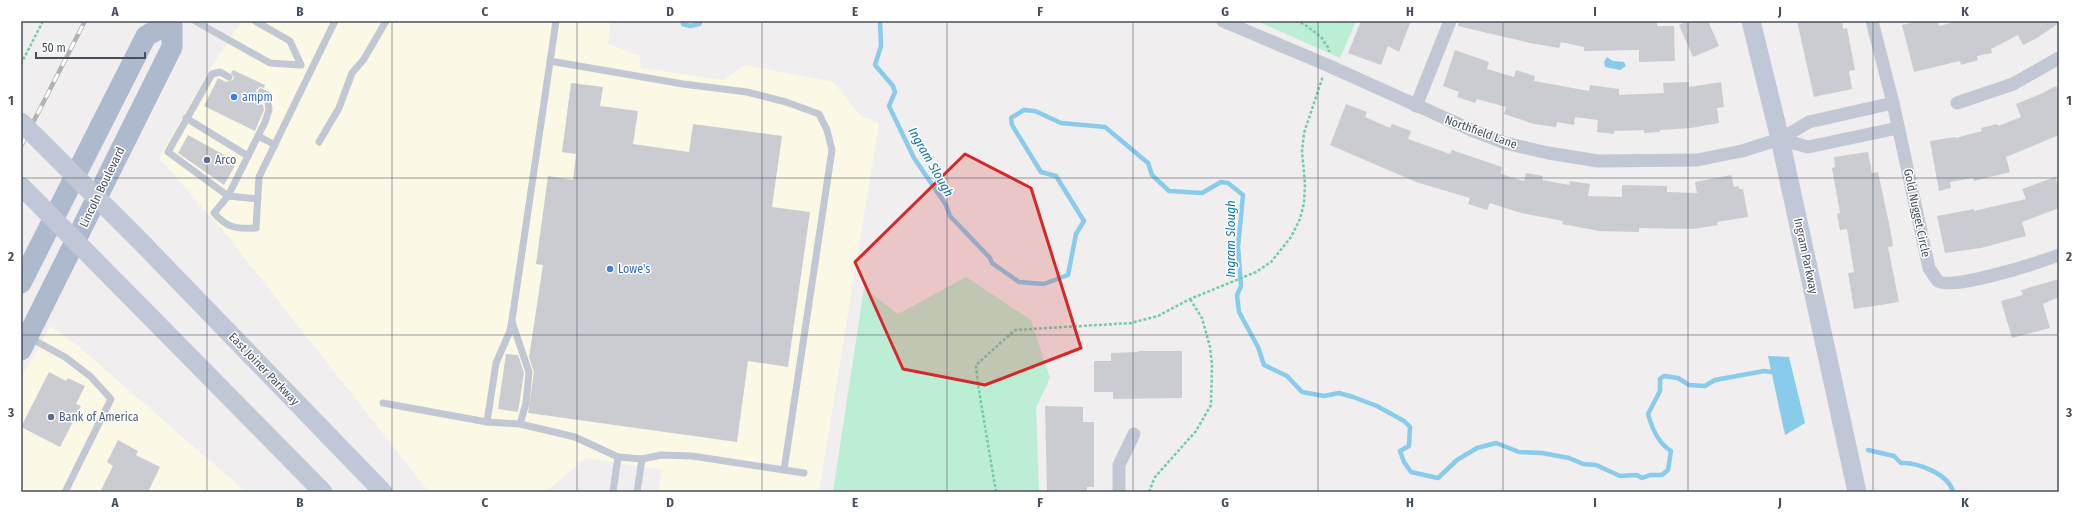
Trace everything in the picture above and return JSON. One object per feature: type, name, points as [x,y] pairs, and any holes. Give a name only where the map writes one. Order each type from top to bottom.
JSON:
[{"type":"main road","name":"Ingram Parkway","points":[[1751,21],[1780,139],[1857,492]]},
{"type":"main road","name":"Lincoln Boulevard","points":[[21,283],[146,36],[171,22],[172,47],[24,343]]},
{"type":"main road","name":"East Joiner Parkway","points":[[21,122],[145,246],[383,492]]},
{"type":"main road","points":[[21,186],[323,492]]},
{"type":"street","name":"Northfield Lane","points":[[1223,21],[1327,65],[1416,106],[1505,143],[1548,153],[1598,161],[1697,160],[1742,151],[1780,139],[1809,122],[1893,103]]},
{"type":"street","points":[[1416,106],[1450,21]]},
{"type":"street","name":"Gold Nugget Circle","points":[[1872,21],[1893,103],[1929,268],[1939,281],[1950,284],[1987,277],[2059,255]]},
{"type":"street","points":[[1957,103],[2013,84],[2059,58]]},
{"type":"street","points":[[1780,139],[1808,147],[1898,128]]},
{"type":"street","points":[[1119,492],[1119,465],[1134,434]]},
{"type":"lane","points":[[195,21],[270,63],[301,65],[290,41],[255,21]]},
{"type":"lane","points":[[262,92],[267,95],[269,110],[258,136],[228,196],[214,213],[224,224],[242,229],[256,228],[259,177],[335,21]]},
{"type":"lane","points":[[319,142],[339,108],[352,73],[364,59],[386,21]]},
{"type":"lane","points":[[487,422],[496,363],[510,331],[512,320],[556,21]]},
{"type":"lane","points":[[550,61],[683,84],[747,92],[786,102],[819,114],[827,130],[832,150],[784,470]]},
{"type":"lane","points":[[229,76],[220,72],[212,74],[168,152],[228,196],[258,199]]},
{"type":"lane","points":[[188,115],[248,156]]},
{"type":"lane","points":[[258,136],[275,145]]},
{"type":"lane","points":[[512,320],[529,372],[526,403],[520,424]]},
{"type":"lane","points":[[24,343],[65,357],[90,376],[111,399],[65,492]]},
{"type":"lane","points":[[383,403],[487,422],[520,424],[575,437],[618,456],[642,459],[661,455],[692,456],[804,473]]},
{"type":"lane","points":[[613,492],[618,456]]},
{"type":"lane","points":[[637,492],[642,459]]},
{"type":"path","points":[[21,64],[43,21]]},
{"type":"path","points":[[996,492],[976,365],[1015,330],[1131,323],[1158,316],[1207,291],[1256,272],[1271,262],[1291,237],[1300,219],[1304,203],[1306,184],[1302,151],[1304,133],[1327,65],[1329,49],[1321,37],[1304,24],[1296,21]]},
{"type":"path","points":[[1149,492],[1155,478],[1196,431],[1210,405],[1212,365],[1210,346],[1202,318],[1190,299]]},
{"type":"highlighted area","points":[[965,154],[1031,188],[1081,348],[985,385],[903,369],[855,262]]},
{"type":"shaded area","points":[[242,21],[611,21],[608,44],[640,56],[641,68],[723,80],[745,65],[833,82],[861,116],[879,123],[819,492],[658,492],[662,470],[586,458],[545,492],[429,492],[224,232],[159,158],[214,62]]},
{"type":"shaded area","points":[[50,326],[78,346],[246,492],[21,492],[21,378]]},
{"type":"green space","points":[[1257,21],[1356,21],[1340,58]]},
{"type":"green space","points":[[966,277],[1031,320],[1050,378],[1036,408],[1039,492],[833,492],[864,288],[898,314]]},
{"type":"water","points":[[1607,57],[1613,61],[1624,62],[1626,66],[1620,70],[1605,67],[1604,62]]},
{"type":"water","points":[[1768,356],[1789,357],[1805,423],[1785,435]]},
{"type":"building","points":[[1361,21],[1411,21],[1399,52],[1388,46],[1381,65],[1348,53]]},
{"type":"building","points":[[1459,21],[1657,21],[1657,26],[1674,26],[1675,61],[1639,62],[1639,50],[1584,51],[1584,47],[1561,42],[1559,48],[1530,43],[1458,26]]},
{"type":"building","points":[[1688,21],[1708,21],[1719,46],[1693,57],[1679,25]]},
{"type":"building","points":[[1797,21],[1842,21],[1843,29],[1847,28],[1855,70],[1849,71],[1852,89],[1814,97]]},
{"type":"building","points":[[1920,21],[1938,21],[1939,26],[1959,21],[2059,21],[2059,23],[2037,38],[2023,45],[2018,35],[1991,49],[1992,53],[1977,56],[1978,60],[1961,65],[1960,61],[1914,72],[1902,25]]},
{"type":"building","points":[[1455,50],[1489,62],[1487,69],[1514,77],[1516,70],[1535,76],[1534,81],[1589,91],[1590,85],[1619,89],[1619,95],[1664,93],[1663,83],[1689,82],[1689,87],[1721,82],[1724,107],[1717,108],[1719,123],[1691,128],[1660,130],[1660,132],[1644,133],[1644,130],[1614,131],[1614,134],[1597,132],[1598,120],[1575,117],[1574,125],[1557,122],[1556,127],[1534,124],[1504,114],[1506,107],[1477,99],[1475,103],[1457,97],[1459,92],[1443,86]]},
{"type":"building","name":"ampm","points":[[233,70],[265,85],[264,88],[260,87],[256,90],[259,97],[257,102],[263,105],[264,110],[255,131],[204,106],[218,78],[226,82],[233,80],[234,77],[231,73]]},
{"type":"building","points":[[571,83],[603,87],[600,106],[638,111],[633,144],[689,152],[693,124],[782,136],[772,207],[810,212],[788,367],[748,361],[737,442],[528,413],[534,372],[529,357],[543,265],[536,264],[548,176],[573,180],[576,154],[562,152]]},
{"type":"building","points":[[2056,86],[2059,92],[2059,135],[2006,157],[2010,172],[1974,181],[1973,178],[1950,182],[1951,188],[1939,191],[1930,141],[1956,138],[1982,131],[1981,128],[1997,124],[1998,126],[2021,117],[2016,104]]},
{"type":"building","points":[[1346,104],[1367,112],[1365,117],[1390,128],[1392,124],[1411,131],[1408,139],[1450,154],[1452,150],[1502,167],[1501,174],[1524,181],[1526,173],[1543,176],[1542,180],[1569,185],[1570,181],[1590,184],[1588,196],[1622,197],[1622,185],[1667,186],[1667,192],[1697,193],[1695,182],[1731,175],[1734,187],[1739,186],[1739,189],[1743,189],[1748,217],[1717,222],[1718,225],[1693,229],[1639,228],[1639,232],[1599,231],[1562,224],[1563,221],[1521,213],[1490,203],[1487,210],[1468,204],[1470,198],[1416,182],[1330,145]]},
{"type":"building","name":"Arco","points":[[188,135],[237,162],[224,185],[178,153]]},
{"type":"building","points":[[1868,152],[1872,173],[1878,172],[1890,228],[1893,246],[1888,247],[1899,302],[1854,309],[1848,273],[1854,272],[1847,229],[1840,230],[1837,214],[1840,213],[1832,168],[1835,167],[1834,157]]},
{"type":"building","points":[[2055,177],[2059,187],[2059,208],[2022,222],[2026,236],[1981,248],[1945,253],[1937,216],[1974,209],[1974,211],[2026,199],[2022,189]]},
{"type":"building","points":[[2059,279],[2059,297],[2043,304],[2050,328],[2012,338],[2001,301],[2023,295],[2021,290]]},
{"type":"building","points":[[1138,351],[1182,351],[1182,398],[1113,399],[1113,392],[1094,392],[1094,361],[1111,361],[1111,353]]},
{"type":"building","points":[[506,354],[518,355],[524,373],[518,412],[498,409]]},
{"type":"building","name":"Bank of America","points":[[49,372],[66,381],[68,378],[85,386],[76,404],[81,406],[60,447],[21,427]]},
{"type":"building","points":[[1045,406],[1083,407],[1083,422],[1094,422],[1094,487],[1087,487],[1087,492],[1047,492]]},
{"type":"building","points":[[118,440],[138,451],[136,455],[160,467],[148,492],[100,492],[113,466],[107,462]]},
{"type":"waterway","name":"Ingram Slough","points":[[683,21],[683,24],[690,26],[699,24],[701,21]]},
{"type":"waterway","name":"Ingram Slough","points":[[880,21],[881,46],[875,65],[893,86],[895,92],[889,106],[914,158],[946,205],[950,216],[990,258],[992,263],[1019,282],[1044,284],[1068,275],[1076,234],[1084,221],[1056,176],[1041,172],[1012,125],[1011,118],[1024,110],[1035,111],[1061,123],[1105,127],[1148,163],[1152,175],[1169,191],[1202,193],[1221,182],[1228,183],[1243,195],[1238,247],[1241,286],[1237,295],[1239,312],[1258,347],[1264,365],[1287,376],[1302,392],[1324,396],[1339,393],[1377,406],[1404,421],[1410,427],[1409,446],[1400,451],[1404,462],[1411,472],[1438,478],[1457,460],[1477,448],[1496,443],[1519,452],[1542,453],[1569,458],[1583,464],[1596,465],[1620,476],[1637,475],[1642,478],[1650,475],[1662,475],[1668,470],[1671,451],[1659,440],[1651,425],[1648,414],[1660,391],[1660,379],[1664,376],[1678,378],[1689,385],[1705,386],[1715,380],[1764,371],[1772,372]]},
{"type":"waterway","name":"Ingram Slough","points":[[1868,450],[1894,456],[1901,463],[1908,463],[1932,470],[1945,480],[1953,492]]},
{"type":"railway","points":[[21,146],[85,21]]},
{"type":"place","name":"ampm","points":[[234,97]]},
{"type":"place","name":"Arco","points":[[207,160]]},
{"type":"place","name":"Lowe's","points":[[610,269]]},
{"type":"place","name":"Bank of America","points":[[51,417]]}]
